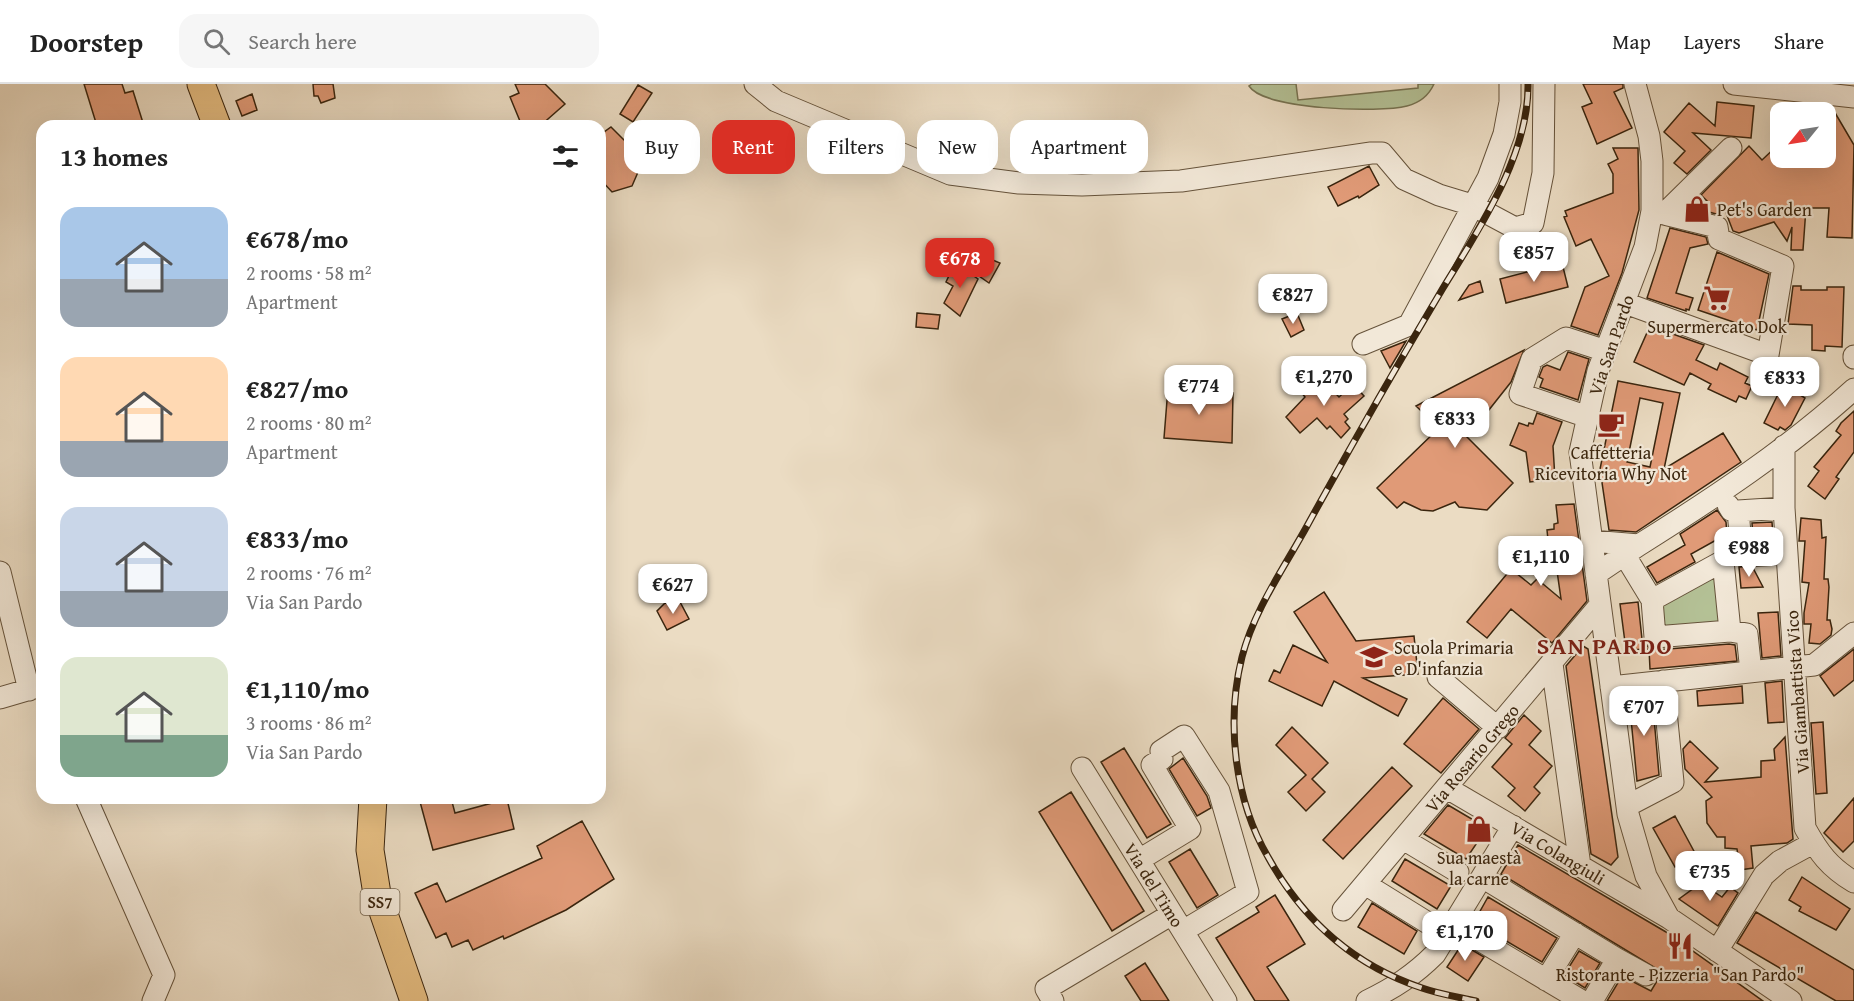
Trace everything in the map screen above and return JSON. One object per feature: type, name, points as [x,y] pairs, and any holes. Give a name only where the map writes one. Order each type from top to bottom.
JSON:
[{"type":"main road","points":[[201,84],[215,120]]},
{"type":"main road","name":"SS7","points":[[373,804],[370,850],[377,894],[414,1001]]},
{"type":"street","points":[[755,84],[776,101],[950,174],[1019,183],[1082,185],[1181,181],[1382,153],[1404,179],[1439,195],[1472,205],[1515,228],[1533,223],[1543,173],[1544,84]]},
{"type":"street","points":[[1363,344],[1409,325],[1488,177],[1504,134],[1510,102],[1510,84]]},
{"type":"street","name":"Via San Pardo","points":[[1638,84],[1651,153],[1658,213],[1598,371],[1580,452],[1627,806],[1646,876],[1669,918],[1782,998]]},
{"type":"street","points":[[1734,84],[1854,97]]},
{"type":"street","points":[[1658,213],[1731,148]]},
{"type":"street","points":[[1625,303],[1768,355],[1783,266],[1719,239],[1717,227],[1658,213]]},
{"type":"street","points":[[1588,417],[1520,394],[1532,359],[1566,338],[1606,351]]},
{"type":"street","points":[[1596,574],[1721,494],[1850,399]]},
{"type":"street","name":"Via Giambattista Vico","points":[[1784,446],[1784,508],[1805,828],[1820,854],[1837,872],[1854,882]]},
{"type":"street","points":[[1721,494],[1731,510],[1738,512],[1784,508]]},
{"type":"street","points":[[1652,600],[1723,561],[1741,544],[1738,512]]},
{"type":"street","points":[[1591,541],[1631,550]]},
{"type":"street","points":[[1631,550],[1652,600],[1656,637],[1730,631],[1748,634],[1750,672]]},
{"type":"street","points":[[1723,561],[1730,631]]},
{"type":"street","points":[[0,572],[36,688],[0,698]]},
{"type":"street","name":"Via Rosario Grego","points":[[1342,910],[1600,605]]},
{"type":"street","points":[[1611,687],[1814,665],[1854,633]]},
{"type":"street","points":[[1552,664],[1580,866]]},
{"type":"street","points":[[1438,677],[1498,728]]},
{"type":"street","points":[[1627,806],[1673,782],[1663,681]]},
{"type":"street","points":[[1049,995],[1177,922],[1248,892],[1219,791],[1184,736],[1161,751],[1162,759],[1152,765],[1190,830],[1139,860]]},
{"type":"street","name":"Via del Timo","points":[[1082,768],[1226,1001]]},
{"type":"street","name":"Via Colangiuli","points":[[1447,788],[1669,918]]},
{"type":"street","points":[[89,804],[164,975],[153,1001]]},
{"type":"street","points":[[1367,1001],[1399,985],[1417,972],[1435,954],[1513,826]]},
{"type":"street","points":[[1403,839],[1458,872]]},
{"type":"street","points":[[1717,951],[1764,874],[1780,861],[1814,843]]},
{"type":"street","points":[[1482,877],[1646,975]]},
{"type":"street","points":[[1365,884],[1428,923]]},
{"type":"street","points":[[1454,925],[1582,1001]]},
{"type":"street","points":[[1546,980],[1575,933]]},
{"type":"street","points":[[1592,1001],[1617,958]]},
{"type":"green space","points":[[1252,84],[1296,84],[1298,100],[1418,88],[1418,84],[1434,84],[1426,95],[1411,105],[1393,108],[1349,109],[1298,105],[1276,100],[1259,94],[1249,86]]},
{"type":"green space","points":[[1716,570],[1720,623],[1661,630],[1659,603]]},
{"type":"building","points":[[84,84],[122,84],[125,93],[133,91],[142,120],[95,120]]},
{"type":"building","points":[[313,84],[333,84],[335,98],[321,103],[318,96],[314,96]]},
{"type":"building","points":[[515,84],[545,84],[565,104],[547,120],[520,120],[510,97],[519,93]]},
{"type":"building","points":[[1583,84],[1623,84],[1623,88],[1614,92],[1632,128],[1597,144],[1582,107],[1592,103]]},
{"type":"building","points":[[638,85],[652,93],[634,120],[620,114]]},
{"type":"building","points":[[252,94],[257,110],[242,116],[236,101]]},
{"type":"building","points":[[1717,102],[1754,106],[1751,138],[1693,133],[1711,150],[1687,174],[1674,163],[1685,151],[1664,132],[1689,103],[1715,126]]},
{"type":"building","points":[[1836,114],[1854,145],[1852,238],[1827,237],[1829,208],[1806,208],[1803,250],[1791,250],[1792,227],[1787,241],[1774,222],[1739,233],[1733,231],[1723,205],[1720,215],[1694,208],[1709,203],[1701,195],[1749,146],[1762,160],[1770,152],[1770,168],[1836,168]]},
{"type":"building","points":[[611,127],[624,140],[624,174],[637,174],[632,186],[612,192],[606,186],[606,131]]},
{"type":"building","points":[[1613,148],[1638,148],[1639,210],[1622,273],[1598,335],[1571,326],[1585,287],[1609,276],[1591,239],[1576,246],[1564,217],[1567,216],[1565,211],[1613,193],[1613,174],[1608,164],[1618,159]]},
{"type":"building","points":[[1369,166],[1379,185],[1359,198],[1358,196],[1338,206],[1328,187]]},
{"type":"building","points":[[1670,228],[1706,237],[1708,244],[1690,248],[1676,293],[1693,298],[1689,310],[1686,309],[1686,311],[1647,298]]},
{"type":"building","points":[[1717,252],[1769,274],[1757,330],[1698,310]]},
{"type":"building","points":[[988,258],[1000,263],[989,283],[979,276]]},
{"type":"building","points":[[955,263],[978,279],[960,316],[944,303],[953,286],[946,282]]},
{"type":"building","points":[[1562,263],[1568,287],[1506,303],[1500,279]]},
{"type":"building","points":[[1480,281],[1483,292],[1459,300],[1469,285]]},
{"type":"building","points":[[1793,286],[1801,286],[1801,290],[1827,290],[1827,287],[1844,287],[1842,347],[1825,346],[1825,351],[1812,350],[1812,325],[1788,324]]},
{"type":"building","points":[[917,313],[940,315],[938,329],[916,327]]},
{"type":"building","points":[[1297,313],[1304,330],[1291,337],[1282,319]]},
{"type":"building","points":[[1650,326],[1704,345],[1696,360],[1717,370],[1720,363],[1748,377],[1745,383],[1752,386],[1746,399],[1739,396],[1736,402],[1708,389],[1711,384],[1690,373],[1684,385],[1634,362]]},
{"type":"building","points":[[1406,341],[1390,368],[1381,351]]},
{"type":"building","points":[[1524,350],[1511,382],[1473,430],[1451,421],[1513,483],[1487,510],[1459,507],[1455,502],[1433,511],[1421,510],[1404,502],[1397,508],[1377,488],[1439,428],[1416,406]]},
{"type":"building","points":[[1568,352],[1589,359],[1578,400],[1540,387],[1543,379],[1539,377],[1543,367],[1547,365],[1560,370]]},
{"type":"building","points":[[1319,376],[1339,397],[1353,384],[1364,396],[1344,414],[1348,419],[1345,422],[1350,428],[1341,438],[1330,426],[1327,429],[1317,418],[1300,433],[1286,417],[1305,397],[1301,392]]},
{"type":"building","points":[[1618,381],[1680,393],[1664,469],[1723,433],[1741,462],[1636,532],[1609,530],[1600,469]],"holes":[[[1640,398],[1663,403],[1650,467],[1627,462]]]},
{"type":"building","points":[[1783,384],[1798,390],[1797,393],[1805,398],[1791,425],[1785,430],[1780,427],[1778,430],[1764,423]]},
{"type":"building","points":[[1168,388],[1233,393],[1232,443],[1164,438]]},
{"type":"building","points":[[1854,411],[1854,452],[1836,477],[1839,479],[1825,499],[1808,486],[1819,471],[1814,467],[1841,435],[1836,431],[1841,423]]},
{"type":"building","points":[[1537,413],[1562,422],[1553,446],[1555,479],[1530,482],[1526,452],[1510,445],[1519,423],[1528,426],[1529,423],[1533,424]]},
{"type":"building","points":[[1574,504],[1587,601],[1552,643],[1511,609],[1487,638],[1467,622],[1511,569],[1531,585],[1537,579],[1561,599],[1554,550],[1549,550],[1547,530],[1554,529],[1554,524],[1558,523],[1556,505]]},
{"type":"building","points":[[1717,510],[1726,522],[1727,534],[1691,554],[1695,562],[1657,583],[1647,567],[1685,545],[1680,534]]},
{"type":"building","points":[[1801,518],[1821,520],[1822,538],[1826,537],[1824,579],[1828,579],[1827,620],[1830,620],[1832,629],[1831,635],[1820,644],[1809,643],[1811,624],[1804,624],[1809,583],[1802,582],[1805,541],[1799,541]]},
{"type":"building","points":[[1772,522],[1775,565],[1755,566],[1752,523]]},
{"type":"building","points":[[1752,566],[1763,587],[1741,588],[1739,567]]},
{"type":"building","name":"Scuola Primaria e D'infanzia","points":[[1324,592],[1356,641],[1414,636],[1418,674],[1363,678],[1407,699],[1398,716],[1334,681],[1322,706],[1269,681],[1274,670],[1280,673],[1293,645],[1327,662],[1294,612]]},
{"type":"building","points":[[679,600],[689,619],[667,630],[657,611],[665,603],[670,604]]},
{"type":"building","points":[[1638,602],[1642,639],[1649,648],[1656,650],[1729,644],[1735,645],[1737,661],[1650,669],[1649,649],[1626,650],[1620,604]]},
{"type":"building","points":[[1778,612],[1781,656],[1762,658],[1758,613]]},
{"type":"building","points":[[1583,646],[1588,649],[1618,857],[1611,865],[1591,854],[1566,666]]},
{"type":"building","points":[[1854,649],[1854,680],[1834,696],[1820,676]]},
{"type":"building","points":[[1782,681],[1784,722],[1768,723],[1765,683]]},
{"type":"building","points":[[1742,686],[1743,703],[1698,706],[1697,691]]},
{"type":"building","points":[[1652,695],[1659,775],[1637,781],[1629,698]]},
{"type":"building","points":[[1443,698],[1479,729],[1441,773],[1404,744]]},
{"type":"building","points":[[1524,715],[1541,731],[1529,745],[1552,766],[1534,787],[1540,793],[1525,811],[1508,796],[1515,788],[1492,767],[1512,744],[1505,738]]},
{"type":"building","points":[[1823,722],[1827,793],[1816,794],[1811,723]]},
{"type":"building","points":[[1292,727],[1328,763],[1312,779],[1325,792],[1306,811],[1288,792],[1306,775],[1276,745]]},
{"type":"building","points":[[1785,737],[1793,839],[1787,843],[1751,846],[1753,868],[1740,870],[1737,849],[1725,848],[1725,837],[1717,837],[1707,823],[1706,801],[1712,797],[1685,769],[1683,749],[1690,741],[1718,768],[1705,782],[1761,777],[1761,761],[1775,760],[1774,749]]},
{"type":"building","points":[[1124,748],[1171,824],[1147,838],[1101,762]]},
{"type":"building","points":[[1183,758],[1207,796],[1211,808],[1197,816],[1169,769]]},
{"type":"building","points":[[1392,767],[1412,786],[1343,859],[1323,840]]},
{"type":"building","points":[[1071,792],[1144,911],[1112,931],[1039,812]]},
{"type":"building","points":[[1854,798],[1854,841],[1843,852],[1824,833]]},
{"type":"building","points":[[421,804],[453,804],[455,813],[488,804],[508,804],[514,829],[433,850]]},
{"type":"building","points":[[1448,805],[1487,828],[1466,859],[1424,834]]},
{"type":"building","points":[[1675,816],[1696,855],[1675,867],[1653,828]]},
{"type":"building","points":[[582,821],[614,879],[566,910],[504,939],[503,936],[473,950],[468,940],[452,947],[446,933],[436,938],[415,893],[437,883],[446,902],[542,858],[537,846]]},
{"type":"building","points":[[1518,845],[1666,932],[1763,1001],[1607,1001],[1622,976],[1651,991],[1657,981],[1657,969],[1501,874]]},
{"type":"building","points":[[1190,849],[1218,895],[1197,908],[1169,862]]},
{"type":"building","points":[[1405,859],[1451,886],[1437,909],[1392,881]]},
{"type":"building","points":[[1802,877],[1850,909],[1836,930],[1799,911],[1801,907],[1789,900]]},
{"type":"building","points":[[1701,883],[1722,897],[1730,887],[1738,893],[1718,926],[1679,899]]},
{"type":"building","points":[[1275,895],[1305,944],[1267,967],[1289,1001],[1255,1001],[1216,938],[1259,912],[1256,907]]},
{"type":"building","points":[[1488,897],[1557,938],[1542,962],[1474,922]]},
{"type":"building","points":[[1372,903],[1417,931],[1404,954],[1358,927]]},
{"type":"building","points":[[1756,912],[1854,970],[1854,1001],[1836,1001],[1737,943]]},
{"type":"building","points":[[1462,944],[1484,957],[1468,981],[1447,967]]},
{"type":"building","points":[[1579,951],[1600,963],[1585,988],[1564,975]]},
{"type":"building","points":[[1145,963],[1169,1001],[1141,1001],[1125,976]]},
{"type":"railway","points":[[1476,1001],[1422,988],[1374,967],[1332,938],[1297,901],[1268,857],[1247,810],[1236,759],[1235,707],[1237,682],[1247,640],[1270,590],[1425,318],[1472,241],[1499,190],[1520,138],[1526,111],[1528,84]]},
{"type":"place","name":"Pet's Garden","points":[[1697,209]]},
{"type":"place","name":"Supermercato Dok","points":[[1717,298]]},
{"type":"place","name":"Caffetteria Ricevitoria Why Not","points":[[1611,424]]},
{"type":"place","name":"Scuola Primaria e D'infanzia","points":[[1374,657]]},
{"type":"place","name":"Sua maestà la carne","points":[[1479,829]]},
{"type":"place","name":"Ristorante - Pizzeria \"San Pardo\"","points":[[1680,946]]},
{"type":"district","name":"SAN PARDO","points":[[1605,645]]}]
